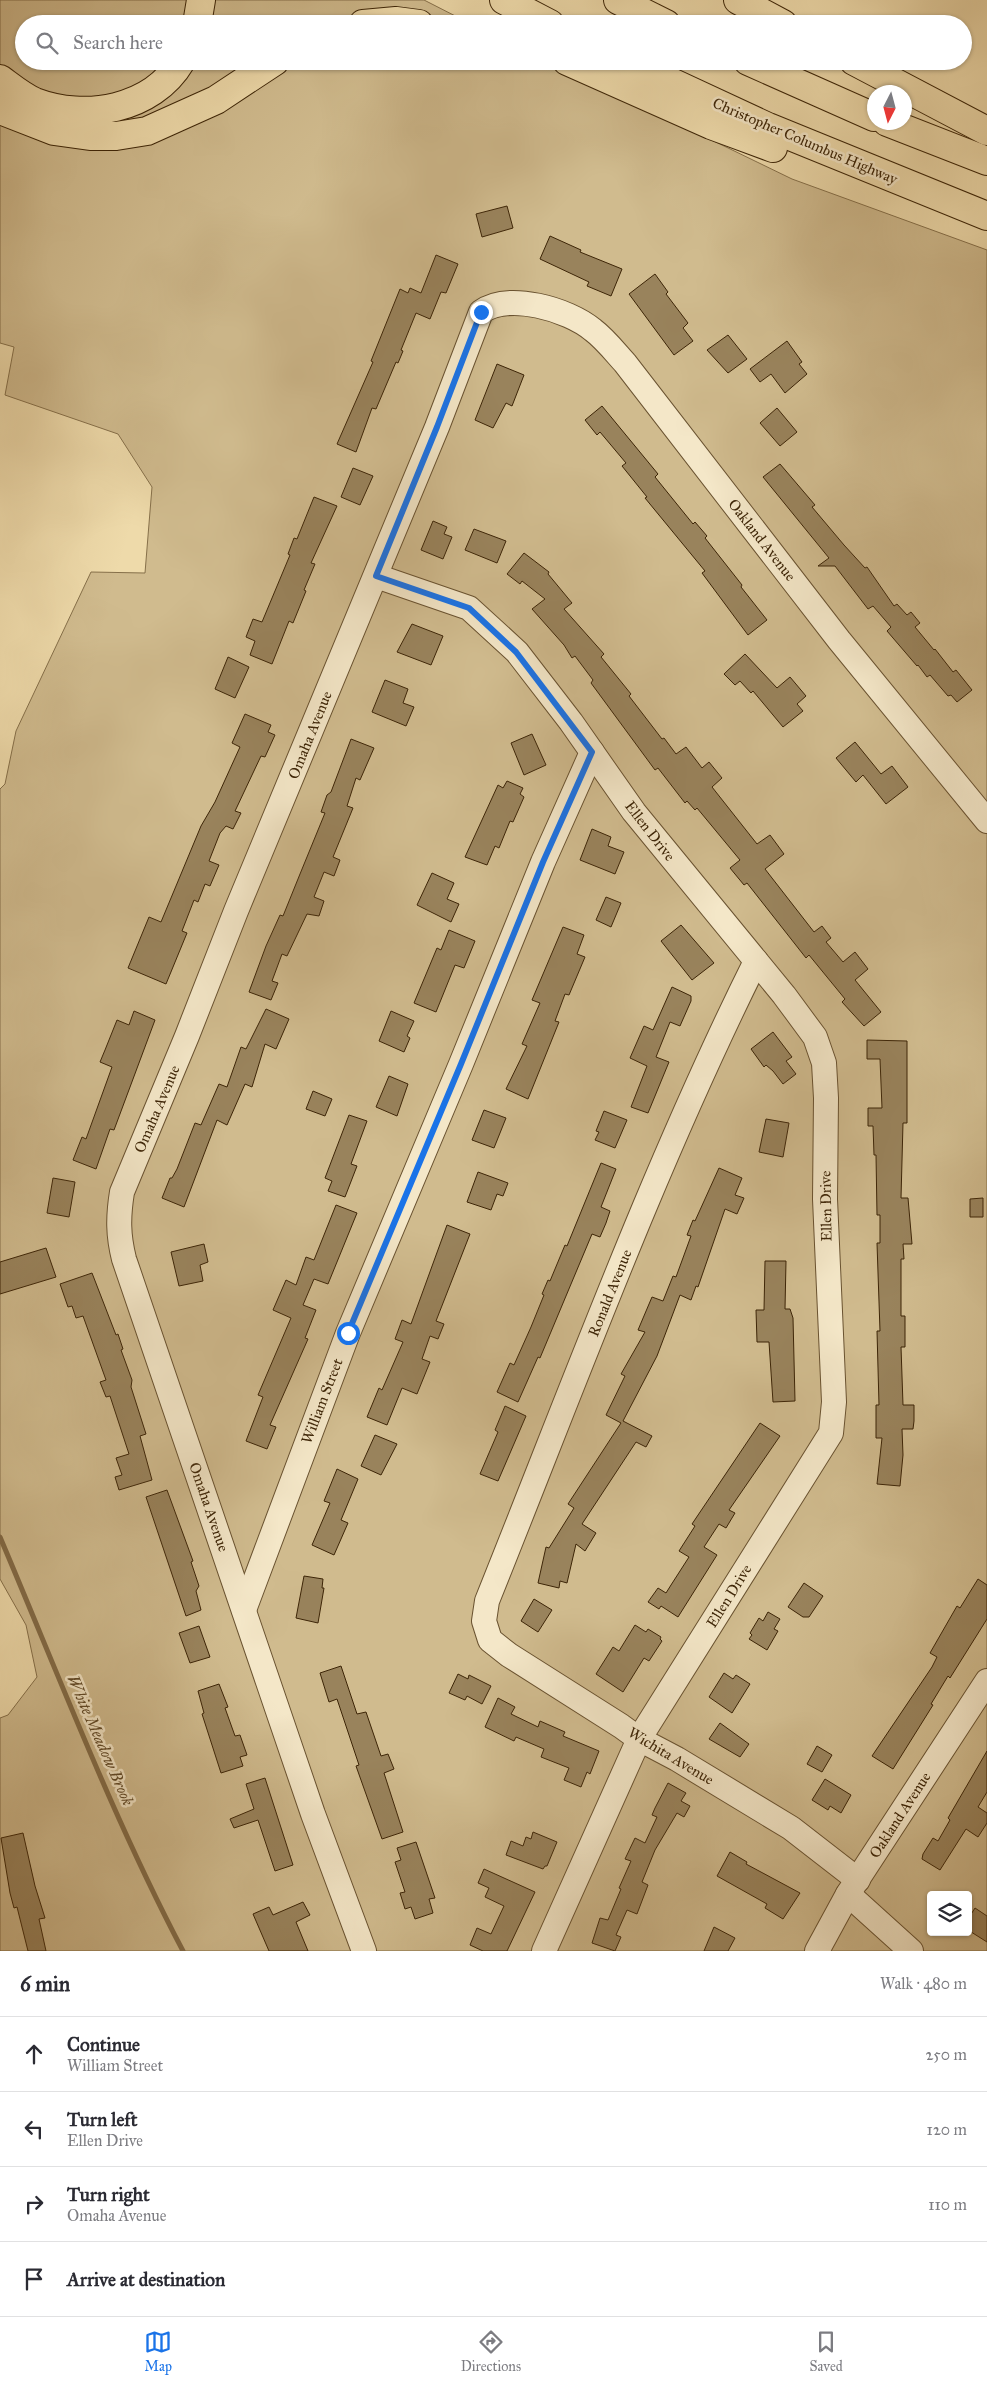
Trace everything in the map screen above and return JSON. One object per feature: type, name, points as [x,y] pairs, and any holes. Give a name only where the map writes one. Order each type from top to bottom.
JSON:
[{"type":"highway","points":[[198,15],[201,0]]},
{"type":"highway","points":[[504,0],[533,15]]},
{"type":"highway","points":[[618,0],[648,15]]},
{"type":"highway","points":[[738,0],[766,15]]},
{"type":"highway","points":[[0,79],[34,101],[77,112],[98,111],[123,105],[144,96],[173,75],[176,70]]},
{"type":"highway","points":[[0,110],[54,131],[90,136],[116,136],[147,131],[216,100],[261,70]]},
{"type":"highway","points":[[587,70],[711,125],[820,165],[927,193]]},
{"type":"highway","name":"Christopher Columbus Highway","points":[[646,70],[776,130],[987,216]]},
{"type":"highway","points":[[768,70],[867,114]]},
{"type":"highway","points":[[871,70],[987,131]]},
{"type":"highway","points":[[907,130],[987,162]]},
{"type":"street","name":"Omaha Avenue","points":[[364,1951],[313,1814],[124,1259],[118,1236],[118,1218],[122,1192],[437,427],[481,312],[491,305],[508,302]]},
{"type":"street","name":"Oakland Avenue","points":[[508,302],[530,304],[558,312],[592,329],[625,363],[839,640],[987,821]]},
{"type":"street","name":"Ellen Drive","points":[[376,576],[469,608],[516,652],[592,752],[634,812],[784,995],[815,1037],[824,1063],[826,1098],[825,1199],[834,1402],[831,1434],[639,1739],[544,1951]]},
{"type":"street","name":"William Street","points":[[244,1610],[348,1333],[461,1064],[539,870],[592,752]]},
{"type":"street","name":"Ronald Avenue","points":[[487,1632],[484,1621],[490,1592],[650,1195],[711,1051],[756,961]]},
{"type":"street","name":"Wichita Avenue","points":[[487,1632],[490,1640],[509,1655],[613,1720],[639,1739],[791,1828],[853,1887],[911,1951]]},
{"type":"street","name":"Oakland Avenue","points":[[816,1951],[853,1887],[987,1681]]},
{"type":"shaded area","points":[[0,0],[424,0],[453,15],[15,15],[15,70],[561,70],[592,82],[792,179],[987,250],[987,1951],[0,1951],[0,1718],[8,1715],[37,1677],[26,1625],[0,1579],[0,789],[5,784],[16,731],[91,572],[145,573],[152,487],[118,434],[5,395],[14,347],[0,343]]},
{"type":"building","points":[[507,206],[513,228],[482,237],[476,214]]},
{"type":"building","points":[[550,236],[581,250],[580,252],[622,269],[611,296],[587,286],[589,282],[540,259]]},
{"type":"building","points":[[436,255],[458,264],[446,293],[441,292],[430,319],[416,313],[401,350],[403,351],[398,363],[396,362],[376,409],[372,408],[356,452],[337,444],[373,362],[371,361],[400,289],[408,293],[410,288],[421,293]]},
{"type":"building","points":[[655,274],[668,292],[666,294],[688,323],[683,328],[693,341],[674,355],[629,294]]},
{"type":"building","points":[[728,335],[747,359],[728,373],[707,350]]},
{"type":"building","points":[[787,341],[802,362],[799,364],[807,374],[785,393],[771,374],[760,382],[750,369]]},
{"type":"building","points":[[497,364],[524,375],[512,406],[506,403],[493,428],[475,420]]},
{"type":"building","points":[[602,406],[658,474],[655,477],[693,524],[695,522],[707,536],[705,538],[767,620],[748,635],[702,573],[705,571],[645,498],[647,497],[622,466],[626,463],[600,432],[597,435],[585,420]]},
{"type":"building","points":[[777,408],[797,432],[780,446],[760,423]]},
{"type":"building","points":[[780,464],[815,505],[812,507],[844,545],[865,568],[867,567],[894,606],[897,604],[907,615],[911,612],[920,623],[915,627],[953,672],[956,670],[972,690],[957,702],[951,695],[948,696],[930,675],[927,677],[917,666],[887,631],[891,627],[873,606],[868,609],[835,566],[818,566],[829,558],[763,477]]},
{"type":"building","points":[[353,468],[373,476],[360,505],[341,497]]},
{"type":"building","points":[[314,497],[337,506],[311,563],[315,564],[293,623],[289,621],[272,664],[250,655],[255,641],[246,637],[253,619],[262,622],[290,555],[288,554],[294,538],[297,539]]},
{"type":"building","points":[[433,521],[447,527],[444,534],[452,537],[443,559],[421,550]]},
{"type":"building","points":[[474,529],[506,541],[497,563],[465,550]]},
{"type":"building","points":[[524,553],[549,572],[548,574],[572,603],[564,609],[604,654],[601,657],[631,694],[629,696],[662,739],[664,738],[676,754],[686,747],[702,768],[709,762],[722,778],[712,787],[757,844],[770,835],[784,854],[765,869],[814,932],[822,926],[831,938],[826,942],[843,962],[855,952],[868,969],[855,980],[881,1012],[864,1026],[842,1002],[845,999],[809,955],[806,958],[747,883],[744,885],[730,868],[740,860],[697,808],[695,810],[687,801],[685,803],[658,768],[655,770],[591,683],[593,680],[575,656],[572,658],[564,645],[532,609],[545,599],[522,581],[520,584],[507,574]]},
{"type":"building","points":[[412,624],[443,636],[431,665],[397,652]]},
{"type":"building","points":[[745,654],[777,688],[790,677],[806,696],[797,704],[803,711],[783,727],[753,691],[751,693],[740,681],[735,685],[724,674]]},
{"type":"building","points":[[228,657],[249,667],[235,698],[215,689]]},
{"type":"building","points":[[385,680],[408,689],[403,703],[414,707],[406,726],[372,712]]},
{"type":"building","points":[[245,714],[271,725],[268,732],[275,735],[265,757],[261,756],[235,811],[241,813],[233,829],[226,826],[220,833],[209,861],[219,865],[210,886],[205,884],[198,902],[194,900],[182,931],[187,933],[166,984],[128,968],[149,917],[161,922],[201,826],[215,802],[240,747],[232,743]]},
{"type":"building","points":[[532,734],[546,765],[524,775],[511,743]]},
{"type":"building","points":[[351,739],[374,748],[360,780],[356,778],[347,806],[353,808],[333,857],[340,860],[334,876],[324,872],[314,897],[324,901],[319,916],[307,914],[287,956],[282,954],[272,981],[278,983],[271,1000],[249,992],[266,946],[280,915],[283,916],[325,813],[321,812],[327,795],[331,792]]},
{"type":"building","points":[[855,742],[881,774],[892,766],[908,787],[886,804],[863,775],[856,782],[836,758]]},
{"type":"building","points":[[507,781],[523,788],[520,794],[524,797],[513,822],[510,821],[499,848],[495,846],[487,865],[465,857],[498,785],[503,788]]},
{"type":"building","points":[[592,829],[611,837],[608,846],[624,852],[615,874],[580,860]]},
{"type":"building","points":[[432,873],[454,883],[447,899],[459,904],[451,922],[417,905]]},
{"type":"building","points":[[606,897],[621,903],[611,927],[596,920]]},
{"type":"building","points":[[681,925],[714,963],[692,980],[661,941]]},
{"type":"building","points":[[563,927],[584,935],[577,954],[585,957],[569,995],[565,994],[555,1021],[559,1022],[528,1099],[506,1089],[527,1046],[522,1044],[540,1003],[532,1000]]},
{"type":"building","points":[[449,930],[475,941],[464,968],[455,965],[436,1012],[414,1003],[437,948],[441,950]]},
{"type":"building","points":[[672,987],[691,996],[691,1001],[680,1026],[670,1022],[656,1057],[669,1062],[648,1113],[631,1107],[647,1066],[630,1058],[644,1026],[653,1030]]},
{"type":"building","points":[[266,1009],[289,1019],[276,1049],[265,1044],[252,1087],[245,1084],[227,1125],[217,1120],[184,1207],[162,1198],[170,1178],[172,1178],[177,1169],[195,1123],[201,1125],[219,1084],[227,1087],[241,1047],[246,1049]]},
{"type":"building","points":[[134,1011],[155,1020],[114,1130],[110,1129],[96,1169],[73,1160],[82,1137],[86,1139],[112,1067],[100,1062],[117,1020],[129,1025]]},
{"type":"building","points":[[391,1011],[414,1021],[407,1036],[410,1038],[404,1052],[379,1041]]},
{"type":"building","points":[[773,1032],[792,1057],[786,1061],[796,1074],[783,1084],[773,1071],[766,1065],[764,1067],[751,1049]]},
{"type":"building","points":[[867,1040],[907,1041],[907,1123],[903,1123],[901,1198],[908,1198],[912,1244],[903,1244],[904,1259],[901,1259],[901,1316],[905,1316],[905,1347],[901,1347],[903,1405],[914,1405],[914,1421],[913,1429],[902,1429],[903,1455],[900,1486],[877,1484],[882,1438],[876,1438],[876,1405],[879,1405],[877,1331],[880,1331],[877,1243],[880,1243],[880,1215],[877,1215],[876,1155],[874,1155],[873,1126],[868,1126],[868,1108],[882,1108],[880,1059],[867,1059]]},
{"type":"building","points":[[389,1076],[408,1084],[397,1116],[376,1107]]},
{"type":"building","points":[[313,1091],[332,1099],[325,1116],[306,1109]]},
{"type":"building","points":[[484,1110],[506,1118],[494,1148],[472,1140]]},
{"type":"building","points":[[604,1111],[627,1120],[615,1148],[595,1140],[599,1132],[596,1131]]},
{"type":"building","points":[[349,1115],[367,1121],[351,1164],[357,1166],[345,1197],[328,1191],[332,1181],[325,1178]]},
{"type":"building","points":[[766,1119],[789,1123],[783,1157],[759,1152]]},
{"type":"building","points":[[601,1163],[616,1169],[601,1207],[610,1211],[606,1223],[600,1237],[592,1234],[540,1358],[538,1357],[518,1402],[497,1392],[510,1363],[514,1365],[544,1295],[542,1294],[548,1280],[550,1281],[565,1245],[567,1246]]},
{"type":"building","points":[[719,1168],[742,1178],[735,1195],[744,1198],[737,1214],[725,1209],[698,1287],[696,1286],[691,1300],[680,1295],[657,1356],[623,1421],[652,1436],[646,1447],[636,1442],[582,1524],[596,1533],[585,1551],[576,1544],[567,1583],[560,1581],[559,1588],[538,1583],[546,1547],[549,1548],[574,1508],[568,1504],[621,1423],[606,1415],[625,1376],[621,1374],[645,1332],[638,1330],[652,1297],[663,1301],[673,1276],[676,1277],[691,1236],[687,1235]]},
{"type":"building","points":[[478,1172],[508,1183],[503,1196],[497,1194],[491,1210],[467,1202]]},
{"type":"building","points":[[53,1178],[75,1182],[69,1217],[47,1213]]},
{"type":"building","points":[[983,1198],[983,1217],[970,1217],[970,1199]]},
{"type":"building","points":[[336,1205],[357,1213],[328,1284],[314,1279],[303,1305],[316,1310],[305,1338],[308,1339],[270,1425],[276,1427],[267,1449],[246,1441],[263,1397],[258,1395],[291,1318],[273,1310],[286,1280],[296,1285],[306,1257],[314,1260]]},
{"type":"building","points":[[447,1225],[470,1234],[436,1321],[444,1324],[438,1339],[430,1336],[422,1359],[430,1362],[417,1394],[402,1388],[387,1425],[367,1417],[379,1388],[382,1390],[403,1342],[395,1339],[402,1320],[411,1324]]},
{"type":"building","points":[[204,1244],[208,1262],[200,1265],[203,1281],[179,1286],[171,1252]]},
{"type":"building","points":[[46,1248],[56,1277],[0,1294],[0,1262]]},
{"type":"building","points":[[765,1261],[786,1261],[785,1309],[790,1309],[793,1318],[795,1401],[773,1402],[769,1342],[757,1342],[756,1310],[764,1310]]},
{"type":"building","points":[[92,1273],[116,1335],[118,1334],[123,1349],[121,1350],[132,1380],[131,1387],[146,1434],[140,1436],[152,1480],[119,1490],[115,1477],[122,1475],[116,1458],[129,1454],[110,1396],[106,1397],[100,1382],[106,1380],[83,1316],[76,1318],[72,1306],[68,1307],[60,1284]]},
{"type":"building","points":[[505,1406],[526,1416],[498,1481],[480,1474],[498,1432],[495,1430]]},
{"type":"building","points":[[760,1423],[780,1436],[729,1510],[735,1513],[726,1528],[719,1524],[704,1547],[717,1555],[678,1617],[661,1606],[659,1609],[648,1602],[658,1588],[666,1593],[689,1557],[679,1551],[695,1526],[692,1524]]},
{"type":"building","points":[[375,1435],[397,1444],[381,1475],[361,1466]]},
{"type":"building","points":[[337,1469],[358,1479],[341,1520],[348,1523],[334,1555],[312,1545],[330,1503],[324,1501]]},
{"type":"building","points":[[167,1490],[193,1561],[191,1562],[199,1586],[196,1591],[201,1610],[186,1616],[146,1497]]},
{"type":"building","points":[[304,1576],[323,1579],[322,1588],[324,1588],[318,1623],[296,1618]]},
{"type":"building","points":[[978,1579],[987,1585],[987,1619],[950,1678],[948,1676],[931,1704],[933,1705],[893,1769],[872,1756],[932,1667],[937,1657],[930,1653],[957,1606],[960,1608]]},
{"type":"building","points":[[804,1583],[823,1596],[809,1617],[803,1617],[788,1607]]},
{"type":"building","points":[[534,1599],[552,1610],[538,1632],[521,1621]]},
{"type":"building","points":[[768,1612],[780,1619],[774,1629],[778,1631],[767,1650],[749,1639],[752,1635],[750,1633],[759,1618],[763,1621]]},
{"type":"building","points":[[635,1625],[646,1632],[648,1629],[661,1637],[662,1641],[649,1661],[644,1658],[623,1692],[596,1674],[613,1647],[619,1651]]},
{"type":"building","points":[[199,1626],[210,1657],[190,1663],[179,1633]]},
{"type":"building","points":[[341,1666],[357,1714],[366,1712],[381,1756],[388,1754],[394,1769],[384,1773],[403,1832],[382,1839],[356,1766],[359,1765],[337,1699],[329,1702],[320,1673]]},
{"type":"building","points":[[724,1673],[733,1679],[736,1675],[750,1684],[732,1713],[709,1697]]},
{"type":"building","points":[[458,1674],[468,1679],[469,1675],[491,1686],[482,1704],[467,1696],[465,1700],[449,1693]]},
{"type":"building","points":[[219,1684],[228,1707],[225,1708],[235,1736],[240,1735],[247,1755],[240,1757],[243,1766],[221,1773],[202,1714],[204,1713],[198,1691]]},
{"type":"building","points":[[498,1698],[515,1707],[511,1714],[538,1727],[540,1721],[565,1732],[563,1736],[599,1751],[590,1774],[587,1772],[581,1787],[564,1780],[569,1768],[541,1757],[544,1749],[516,1737],[514,1741],[485,1727]]},
{"type":"building","points":[[720,1723],[749,1744],[740,1757],[709,1739]]},
{"type":"building","points":[[817,1746],[832,1755],[822,1772],[807,1764]]},
{"type":"building","points":[[987,1751],[987,1792],[978,1807],[987,1813],[987,1823],[978,1837],[966,1829],[940,1870],[922,1859],[923,1854],[933,1838],[938,1841],[950,1820],[948,1818]]},
{"type":"building","points":[[265,1778],[293,1865],[275,1871],[258,1820],[234,1828],[230,1819],[254,1809],[246,1784]]},
{"type":"building","points":[[825,1779],[851,1795],[841,1813],[830,1806],[828,1810],[812,1800]]},
{"type":"building","points":[[668,1783],[686,1793],[681,1801],[690,1806],[684,1817],[677,1813],[655,1850],[642,1882],[648,1885],[637,1914],[627,1910],[616,1935],[621,1937],[615,1951],[592,1943],[600,1918],[608,1920],[621,1889],[619,1888],[631,1861],[625,1859],[635,1838],[645,1843],[657,1817],[652,1815]]},
{"type":"building","points":[[533,1832],[557,1842],[547,1866],[543,1869],[506,1855],[511,1841],[523,1846],[526,1837],[531,1839]]},
{"type":"building","points":[[23,1833],[35,1886],[45,1918],[39,1919],[46,1951],[28,1951],[17,1907],[14,1908],[10,1893],[1,1838]]},
{"type":"building","points":[[416,1842],[435,1898],[429,1899],[433,1913],[415,1919],[411,1907],[405,1909],[400,1893],[405,1892],[395,1862],[401,1860],[397,1848]]},
{"type":"building","points":[[730,1852],[747,1862],[746,1864],[800,1893],[783,1919],[765,1908],[767,1904],[717,1876]]},
{"type":"building","points":[[484,1869],[535,1892],[507,1951],[483,1951],[470,1945],[477,1928],[491,1934],[504,1906],[485,1897],[489,1888],[478,1883]]},
{"type":"building","points":[[303,1902],[310,1915],[296,1922],[308,1951],[269,1951],[253,1914],[269,1907],[273,1915]]},
{"type":"building","points":[[975,1908],[987,1916],[987,1942],[972,1933],[972,1913]]},
{"type":"building","points":[[714,1927],[735,1938],[728,1951],[704,1951]]},
{"type":"waterway","name":"White Meadow Brook","points":[[0,1537],[110,1798],[157,1901],[183,1951]]},
{"type":"route","points":[[348,1333],[461,1064],[543,862],[592,752],[516,652],[469,608],[376,576],[437,427],[481,312]]}]
